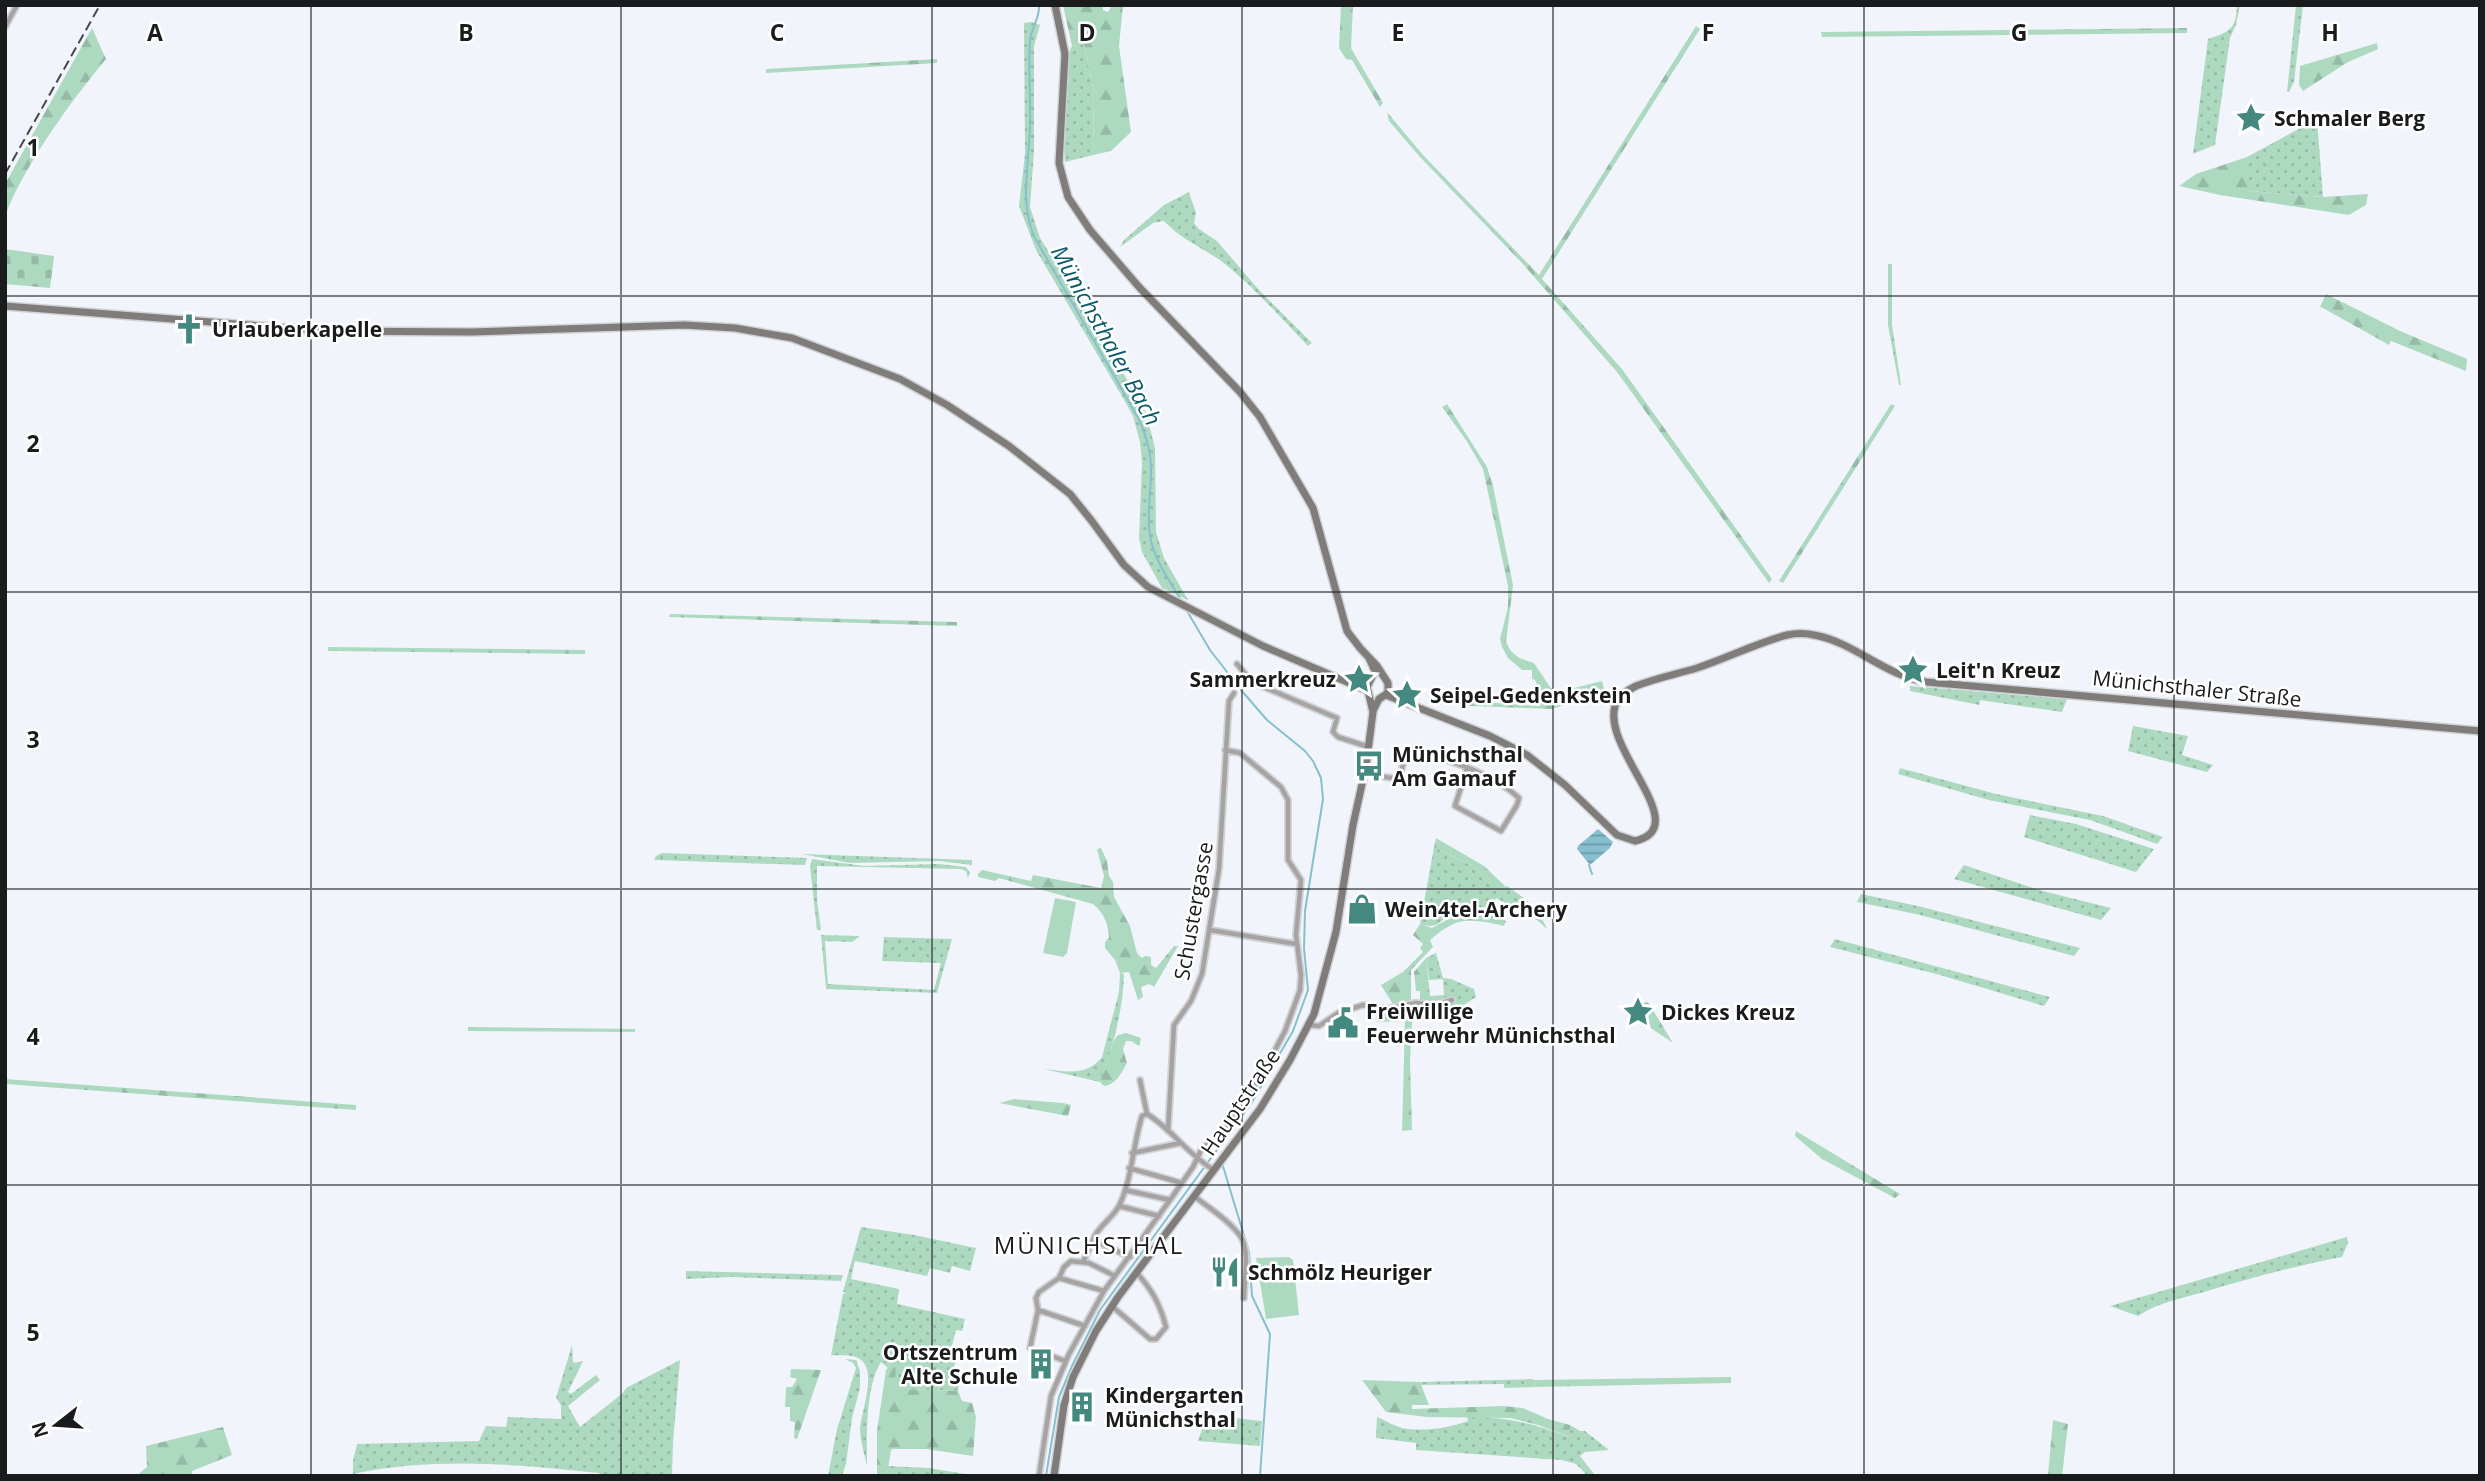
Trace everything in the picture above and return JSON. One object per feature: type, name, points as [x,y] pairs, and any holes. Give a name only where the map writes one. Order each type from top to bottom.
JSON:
[{"type":"street","points":[[5,27],[17,5]]},
{"type":"street","name":"Münichsthaler Straße","points":[[1055,5],[1065,54],[1059,163],[1068,197],[1090,230],[1139,287],[1240,392],[1260,417],[1313,508],[1347,631],[1402,701]]},
{"type":"street","name":"Münichsthaler Straße","points":[[5,306],[325,331],[483,332],[684,325],[779,334],[900,379],[977,424],[1058,483],[1080,506],[1116,557],[1148,587],[1279,653],[1351,682],[1369,693],[1402,701],[1490,736],[1527,755],[1565,785],[1617,835],[1635,841],[1649,835],[1654,828],[1656,816],[1651,800],[1615,732],[1614,715],[1619,698],[1636,686],[1789,635],[1808,634],[1836,641],[1896,673],[1926,682],[2480,731]]},
{"type":"street","points":[[1369,658],[1374,667],[1369,693]]},
{"type":"street","points":[[1237,664],[1252,682],[1337,718],[1333,732],[1338,737],[1369,747]]},
{"type":"street","points":[[1351,682],[1379,677],[1387,683]]},
{"type":"street","name":"Hauptstraße","points":[[1373,712],[1387,683]]},
{"type":"street","name":"Schustergasse","points":[[1168,1131],[1174,1026],[1196,992],[1210,930],[1222,848],[1229,701],[1234,693]]},
{"type":"street","name":"Hauptstraße","points":[[1054,1476],[1062,1416],[1072,1377],[1112,1306],[1271,1093],[1308,1026],[1321,992],[1336,932],[1369,747],[1373,712],[1369,693]]},
{"type":"street","points":[[1364,774],[1399,779],[1406,754],[1413,749],[1467,768],[1499,784],[1519,799],[1500,831],[1455,806],[1467,768]]},
{"type":"street","name":"Hauptstraße","points":[[1039,1476],[1051,1396],[1065,1361],[1104,1291],[1198,1161],[1205,1145],[1220,1137],[1276,1051],[1300,990],[1301,975],[1296,944],[1301,880],[1288,860],[1288,800],[1282,788],[1240,753],[1225,750]]},
{"type":"street","points":[[1210,930],[1296,944]]},
{"type":"street","points":[[1308,1026],[1319,1026],[1338,1013],[1363,1005],[1385,1009],[1416,1003],[1434,1005],[1452,1000]]},
{"type":"street","points":[[1140,1080],[1147,1114],[1198,1161],[1216,1165]]},
{"type":"street","points":[[1083,1262],[1095,1232],[1119,1206],[1142,1116],[1147,1114]]},
{"type":"street","points":[[1132,1153],[1181,1143]]},
{"type":"street","points":[[1129,1168],[1182,1183]]},
{"type":"street","points":[[1125,1190],[1170,1200]]},
{"type":"street","points":[[1194,1196],[1242,1240],[1245,1254],[1244,1298]]},
{"type":"street","points":[[1119,1206],[1159,1216]]},
{"type":"street","points":[[1093,1240],[1130,1256]]},
{"type":"street","points":[[1065,1361],[1030,1348],[1039,1292],[1059,1278],[1064,1267],[1071,1261],[1083,1262],[1115,1277]]},
{"type":"street","points":[[1112,1306],[1150,1339],[1156,1339],[1166,1326],[1161,1306],[1149,1285],[1136,1273]]},
{"type":"street","points":[[1059,1278],[1104,1291]]},
{"type":"street","points":[[1038,1310],[1085,1326]]},
{"type":"street","points":[[1062,1373],[1072,1377]]},
{"type":"green space","points":[[1063,5],[1103,5],[1103,10],[1108,12],[1112,5],[1123,5],[1119,46],[1131,132],[1111,151],[1093,155],[1094,92],[1084,44],[1072,46]]},
{"type":"green space","points":[[1341,5],[1353,5],[1351,48],[1383,103],[1380,107],[1352,60],[1346,59],[1339,48]]},
{"type":"green space","points":[[2237,5],[2240,5],[2230,38],[2215,145],[2193,154],[2208,39],[2230,29],[2235,20]]},
{"type":"green space","points":[[2296,5],[2303,5],[2294,82],[2287,92]]},
{"type":"green space","points":[[1024,23],[1040,25],[1034,46],[1034,151],[1030,207],[1040,238],[1108,346],[1146,413],[1155,448],[1156,532],[1164,558],[1188,600],[1162,588],[1142,552],[1139,538],[1142,463],[1133,416],[1036,250],[1019,206],[1025,154]]},
{"type":"green space","points":[[1696,26],[1700,29],[1542,279],[1622,369],[1772,579],[1769,583],[1617,372],[1522,263],[1420,157],[1389,121],[1387,112],[1423,155],[1539,275]]},
{"type":"green space","points":[[92,28],[106,59],[75,98],[29,167],[5,217],[5,184]]},
{"type":"green space","points":[[2187,28],[2187,33],[1822,37],[1821,32]]},
{"type":"green space","points":[[2377,43],[2378,49],[2348,62],[2303,91],[2299,85],[2300,66]]},
{"type":"green space","points":[[1084,44],[1094,92],[1093,155],[1065,162],[1063,130],[1070,50],[1072,46]]},
{"type":"green space","points":[[937,59],[937,63],[766,73],[766,69]]},
{"type":"green space","points":[[2317,119],[2323,197],[2247,191],[2247,157]]},
{"type":"green space","points":[[2247,157],[2248,191],[2323,197],[2368,194],[2366,205],[2349,215],[2179,186],[2196,174]]},
{"type":"green space","points":[[1189,192],[1196,213],[1194,223],[1217,241],[1259,290],[1312,343],[1308,346],[1230,268],[1164,221],[1153,223],[1120,247],[1124,240],[1164,205]]},
{"type":"green space","points":[[5,249],[54,256],[50,288],[5,284]]},
{"type":"green space","points":[[1888,264],[1892,264],[1892,325],[1901,385],[1888,325]]},
{"type":"green space","points":[[2326,294],[2400,331],[2467,359],[2466,371],[2391,341],[2389,345],[2320,307]]},
{"type":"green space","points":[[1447,404],[1487,467],[1493,486],[1513,585],[1506,642],[1519,658],[1534,663],[1550,687],[1558,692],[1602,681],[1605,692],[1552,709],[1471,706],[1439,701],[1540,706],[1542,696],[1532,679],[1532,670],[1522,670],[1508,658],[1502,647],[1500,639],[1508,607],[1508,586],[1483,469],[1442,407]]},
{"type":"green space","points":[[1891,404],[1895,406],[1783,583],[1779,581]]},
{"type":"green space","points":[[670,614],[957,622],[957,626],[669,617]]},
{"type":"green space","points":[[328,647],[585,650],[585,654],[328,651]]},
{"type":"green space","points":[[1910,686],[2067,699],[2062,712],[1980,700],[1979,705],[1910,691]]},
{"type":"green space","points":[[2133,726],[2188,736],[2182,755],[2213,765],[2207,772],[2128,751]]},
{"type":"green space","points":[[1900,768],[1996,794],[2103,816],[2163,837],[2157,844],[2090,820],[1989,800],[1898,774]]},
{"type":"green space","points":[[2030,815],[2076,824],[2154,849],[2136,872],[2024,837]]},
{"type":"green space","points":[[1436,838],[1484,866],[1505,886],[1502,889],[1473,866],[1434,847]]},
{"type":"green space","points":[[1434,847],[1473,866],[1502,888],[1507,886],[1521,896],[1535,909],[1547,929],[1537,920],[1496,898],[1492,908],[1464,908],[1456,910],[1434,926],[1420,924]]},
{"type":"green space","points":[[1101,848],[1113,882],[1114,897],[1130,926],[1137,953],[1142,958],[1151,957],[1151,965],[1156,968],[1174,946],[1178,946],[1154,987],[1149,984],[1141,987],[1143,997],[1138,1000],[1129,972],[1120,973],[1115,960],[1105,948],[1105,942],[1109,938],[1106,923],[1093,904],[999,878],[995,881],[978,877],[982,870],[1031,881],[1033,875],[1101,888],[1104,876],[1097,849]]},
{"type":"green space","points":[[662,853],[807,858],[805,865],[654,860]]},
{"type":"green space","points":[[802,854],[972,860],[972,865],[939,861],[850,863]]},
{"type":"green space","points":[[812,859],[864,866],[939,864],[966,867],[970,873],[968,878],[966,871],[960,869],[817,866],[817,900],[821,930],[817,930],[810,866]]},
{"type":"green space","points":[[1964,865],[2039,890],[2111,908],[2101,920],[1954,879]]},
{"type":"green space","points":[[1861,894],[2080,948],[2074,956],[1916,914],[1857,902]]},
{"type":"green space","points":[[1055,898],[1076,902],[1067,953],[1063,957],[1043,953]]},
{"type":"green space","points":[[1491,911],[1491,914],[1506,921],[1504,926],[1482,921],[1464,921],[1448,927],[1430,940],[1433,947],[1411,970],[1411,1002],[1394,1006],[1381,985],[1403,972],[1423,952],[1420,948],[1423,944],[1413,935],[1420,924],[1432,928],[1461,912]]},
{"type":"green space","points":[[821,935],[860,936],[852,942],[825,941],[828,984],[934,990],[941,963],[882,961],[884,937],[952,939],[937,993],[826,989]]},
{"type":"green space","points":[[1835,939],[2050,997],[2044,1006],[1940,975],[1830,947]]},
{"type":"green space","points":[[1436,953],[1443,978],[1474,989],[1476,997],[1457,1009],[1445,1010],[1443,979],[1429,980],[1426,958]]},
{"type":"green space","points":[[1426,958],[1430,996],[1444,995],[1445,1010],[1425,1014],[1420,1001],[1420,991],[1416,991],[1414,972]]},
{"type":"green space","points":[[1120,973],[1124,974],[1119,1015],[1100,1082],[1044,1069],[1083,1070],[1090,1068],[1102,1057],[1119,992]]},
{"type":"green space","points":[[1648,1002],[1673,1043],[1621,1008]]},
{"type":"green space","points":[[1413,1006],[1410,1062],[1412,1130],[1402,1131],[1405,1021],[1377,1022],[1376,1015]]},
{"type":"green space","points":[[468,1027],[635,1029],[635,1032],[468,1031]]},
{"type":"green space","points":[[1126,1033],[1141,1038],[1139,1046],[1126,1041],[1123,1049],[1127,1063],[1115,1081],[1104,1086],[1100,1082],[1114,1040],[1118,1035]]},
{"type":"green space","points":[[5,1079],[356,1105],[356,1110],[5,1084]]},
{"type":"green space","points":[[1014,1099],[1071,1105],[1068,1116],[999,1103]]},
{"type":"green space","points":[[1796,1131],[1900,1194],[1895,1198],[1822,1159],[1795,1136]]},
{"type":"green space","points":[[861,1227],[976,1248],[970,1271],[952,1266],[950,1273],[930,1268],[927,1276],[855,1261],[851,1279],[899,1289],[897,1304],[965,1319],[962,1331],[956,1330],[950,1353],[957,1356],[951,1378],[960,1380],[958,1391],[904,1389],[895,1383],[893,1362],[888,1368],[881,1362],[870,1399],[867,1467],[860,1429],[867,1391],[867,1371],[858,1358],[831,1355],[843,1294],[847,1293],[843,1292]]},
{"type":"green space","points":[[2347,1237],[2348,1243],[2342,1257],[2178,1299],[2138,1316],[2110,1306]]},
{"type":"green space","points":[[1289,1257],[1293,1260],[1299,1315],[1266,1319],[1256,1258]]},
{"type":"green space","points":[[686,1271],[843,1275],[841,1281],[731,1277],[686,1279]]},
{"type":"green space","points":[[572,1345],[573,1362],[583,1361],[568,1392],[571,1394],[596,1375],[600,1380],[568,1406],[580,1427],[626,1388],[680,1360],[672,1476],[600,1476],[599,1473],[568,1470],[476,1464],[414,1465],[353,1474],[357,1444],[479,1441],[486,1426],[506,1427],[508,1417],[561,1419],[561,1405],[556,1398]]},
{"type":"green space","points":[[845,1359],[856,1360],[860,1371],[860,1388],[842,1476],[828,1476],[837,1429],[856,1368]]},
{"type":"green space","points":[[893,1362],[896,1363],[895,1382],[904,1389],[958,1391],[962,1401],[972,1403],[976,1417],[973,1456],[926,1449],[894,1449],[891,1450],[887,1476],[877,1476],[877,1431],[886,1370]]},
{"type":"green space","points":[[791,1369],[821,1370],[797,1439],[794,1438],[795,1422],[790,1421],[790,1407],[785,1407],[786,1387],[792,1387],[797,1379],[790,1377]]},
{"type":"green space","points":[[1731,1377],[1731,1383],[1536,1387],[1535,1380]]},
{"type":"green space","points":[[1362,1380],[1420,1382],[1429,1405],[1412,1405],[1412,1409],[1503,1406],[1523,1408],[1570,1425],[1570,1437],[1510,1418],[1427,1417],[1386,1412]]},
{"type":"green space","points":[[1535,1380],[1536,1387],[1504,1388],[1504,1384],[1421,1385],[1420,1382]]},
{"type":"green space","points":[[1207,1415],[1262,1421],[1260,1446],[1198,1441]]},
{"type":"green space","points":[[1467,1416],[1519,1422],[1569,1437],[1570,1425],[1585,1431],[1609,1450],[1585,1452],[1580,1456],[1594,1474],[1621,1476],[1588,1476],[1576,1464],[1562,1460],[1416,1450],[1416,1443],[1376,1438],[1377,1417],[1402,1428],[1418,1430],[1436,1429],[1468,1421]]},
{"type":"green space","points":[[2053,1420],[2068,1424],[2062,1476],[2048,1476]]},
{"type":"green space","points":[[223,1427],[232,1455],[192,1471],[192,1476],[136,1476],[147,1467],[146,1446]]},
{"type":"green space","points":[[888,1466],[929,1468],[971,1475],[887,1476]]},
{"type":"water","points":[[1598,829],[1613,842],[1610,848],[1590,865],[1577,849]]},
{"type":"waterway","name":"Münichsthaler Bach","points":[[1039,5],[1029,52],[1030,127],[1026,198],[1030,225],[1140,421],[1151,463],[1151,541],[1160,564],[1181,600]]},
{"type":"waterway","name":"Münichsthaler Bach","points":[[1046,1476],[1059,1397],[1100,1310],[1252,1102],[1293,1031],[1308,990],[1304,948],[1305,911],[1323,799],[1321,778],[1305,751],[1267,720],[1241,690],[1210,650],[1187,611]]},
{"type":"waterway","points":[[1589,865],[1592,874]]},
{"type":"waterway","points":[[1222,1163],[1249,1252],[1252,1296],[1270,1334],[1260,1476]]},
{"type":"railway","points":[[5,174],[100,5]]},
{"type":"place","name":"Schmaler Berg","points":[[2251,118]]},
{"type":"place","name":"Urlauberkapelle","points":[[189,329]]},
{"type":"place","name":"Leit'n Kreuz","points":[[1913,670]]},
{"type":"place","name":"Sammerkreuz","points":[[1359,679]]},
{"type":"place","name":"Seipel-Gedenkstein","points":[[1407,695]]},
{"type":"place","name":"Münichsthal Am Gamauf","points":[[1369,766]]},
{"type":"place","name":"Wein4tel-Archery","points":[[1362,909]]},
{"type":"place","name":"Dickes Kreuz","points":[[1638,1012]]},
{"type":"place","name":"Freiwillige Feuerwehr Münichsthal","points":[[1343,1023]]},
{"type":"place","name":"Schmölz Heuriger","points":[[1225,1272]]},
{"type":"place","name":"Ortszentrum Alte Schule","points":[[1041,1364]]},
{"type":"place","name":"Kindergarten Münichsthal","points":[[1082,1407]]},
{"type":"district","name":"MÜNICHSTHAL","points":[[1089,1244]]}]
